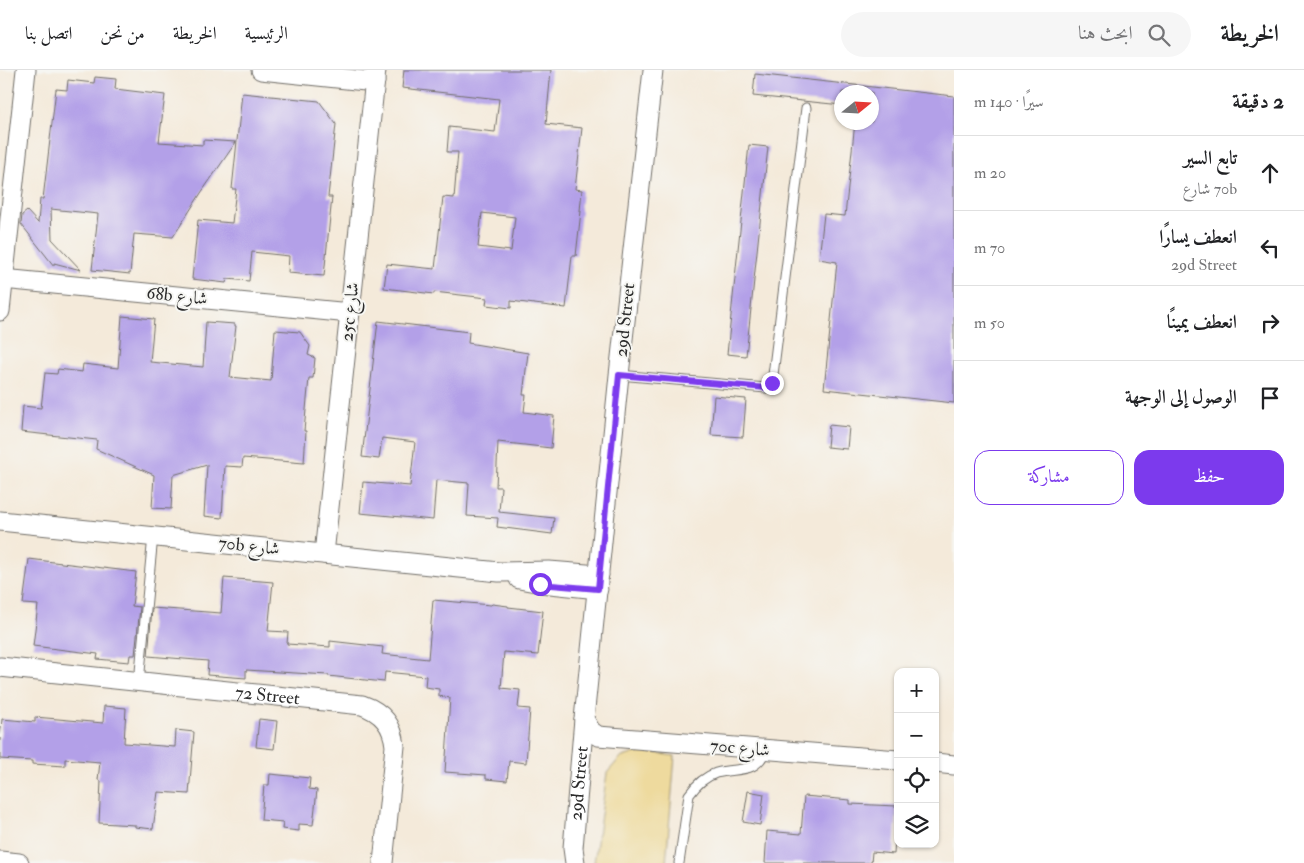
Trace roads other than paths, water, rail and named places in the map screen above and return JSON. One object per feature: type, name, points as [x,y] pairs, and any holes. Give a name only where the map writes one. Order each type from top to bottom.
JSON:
[{"type":"street","points":[[0,311],[3,267],[26,70]]},
{"type":"street","points":[[261,70],[375,76]]},
{"type":"street","name":"29d Street","points":[[572,858],[619,375],[653,70]]},
{"type":"street","name":"25c شارع","points":[[324,554],[375,76]]},
{"type":"street","name":"68b شارع","points":[[3,267],[350,313]]},
{"type":"street","name":"70b شارع","points":[[0,521],[499,572],[549,571],[598,582]]},
{"type":"street","name":"72 Street","points":[[0,667],[362,704],[372,708],[380,714],[392,729],[395,746],[383,863]]},
{"type":"street","name":"70c شارع","points":[[585,722],[590,731],[598,736],[894,760]]},
{"type":"street","points":[[939,763],[954,765]]},
{"type":"street","points":[[0,862],[19,863]]},
{"type":"lane","points":[[619,375],[766,388],[770,386],[772,383],[806,108]]},
{"type":"lane","points":[[139,682],[153,536]]},
{"type":"lane","points":[[680,863],[688,795],[693,788],[706,777],[716,773],[751,768],[758,763],[766,750]]}]
